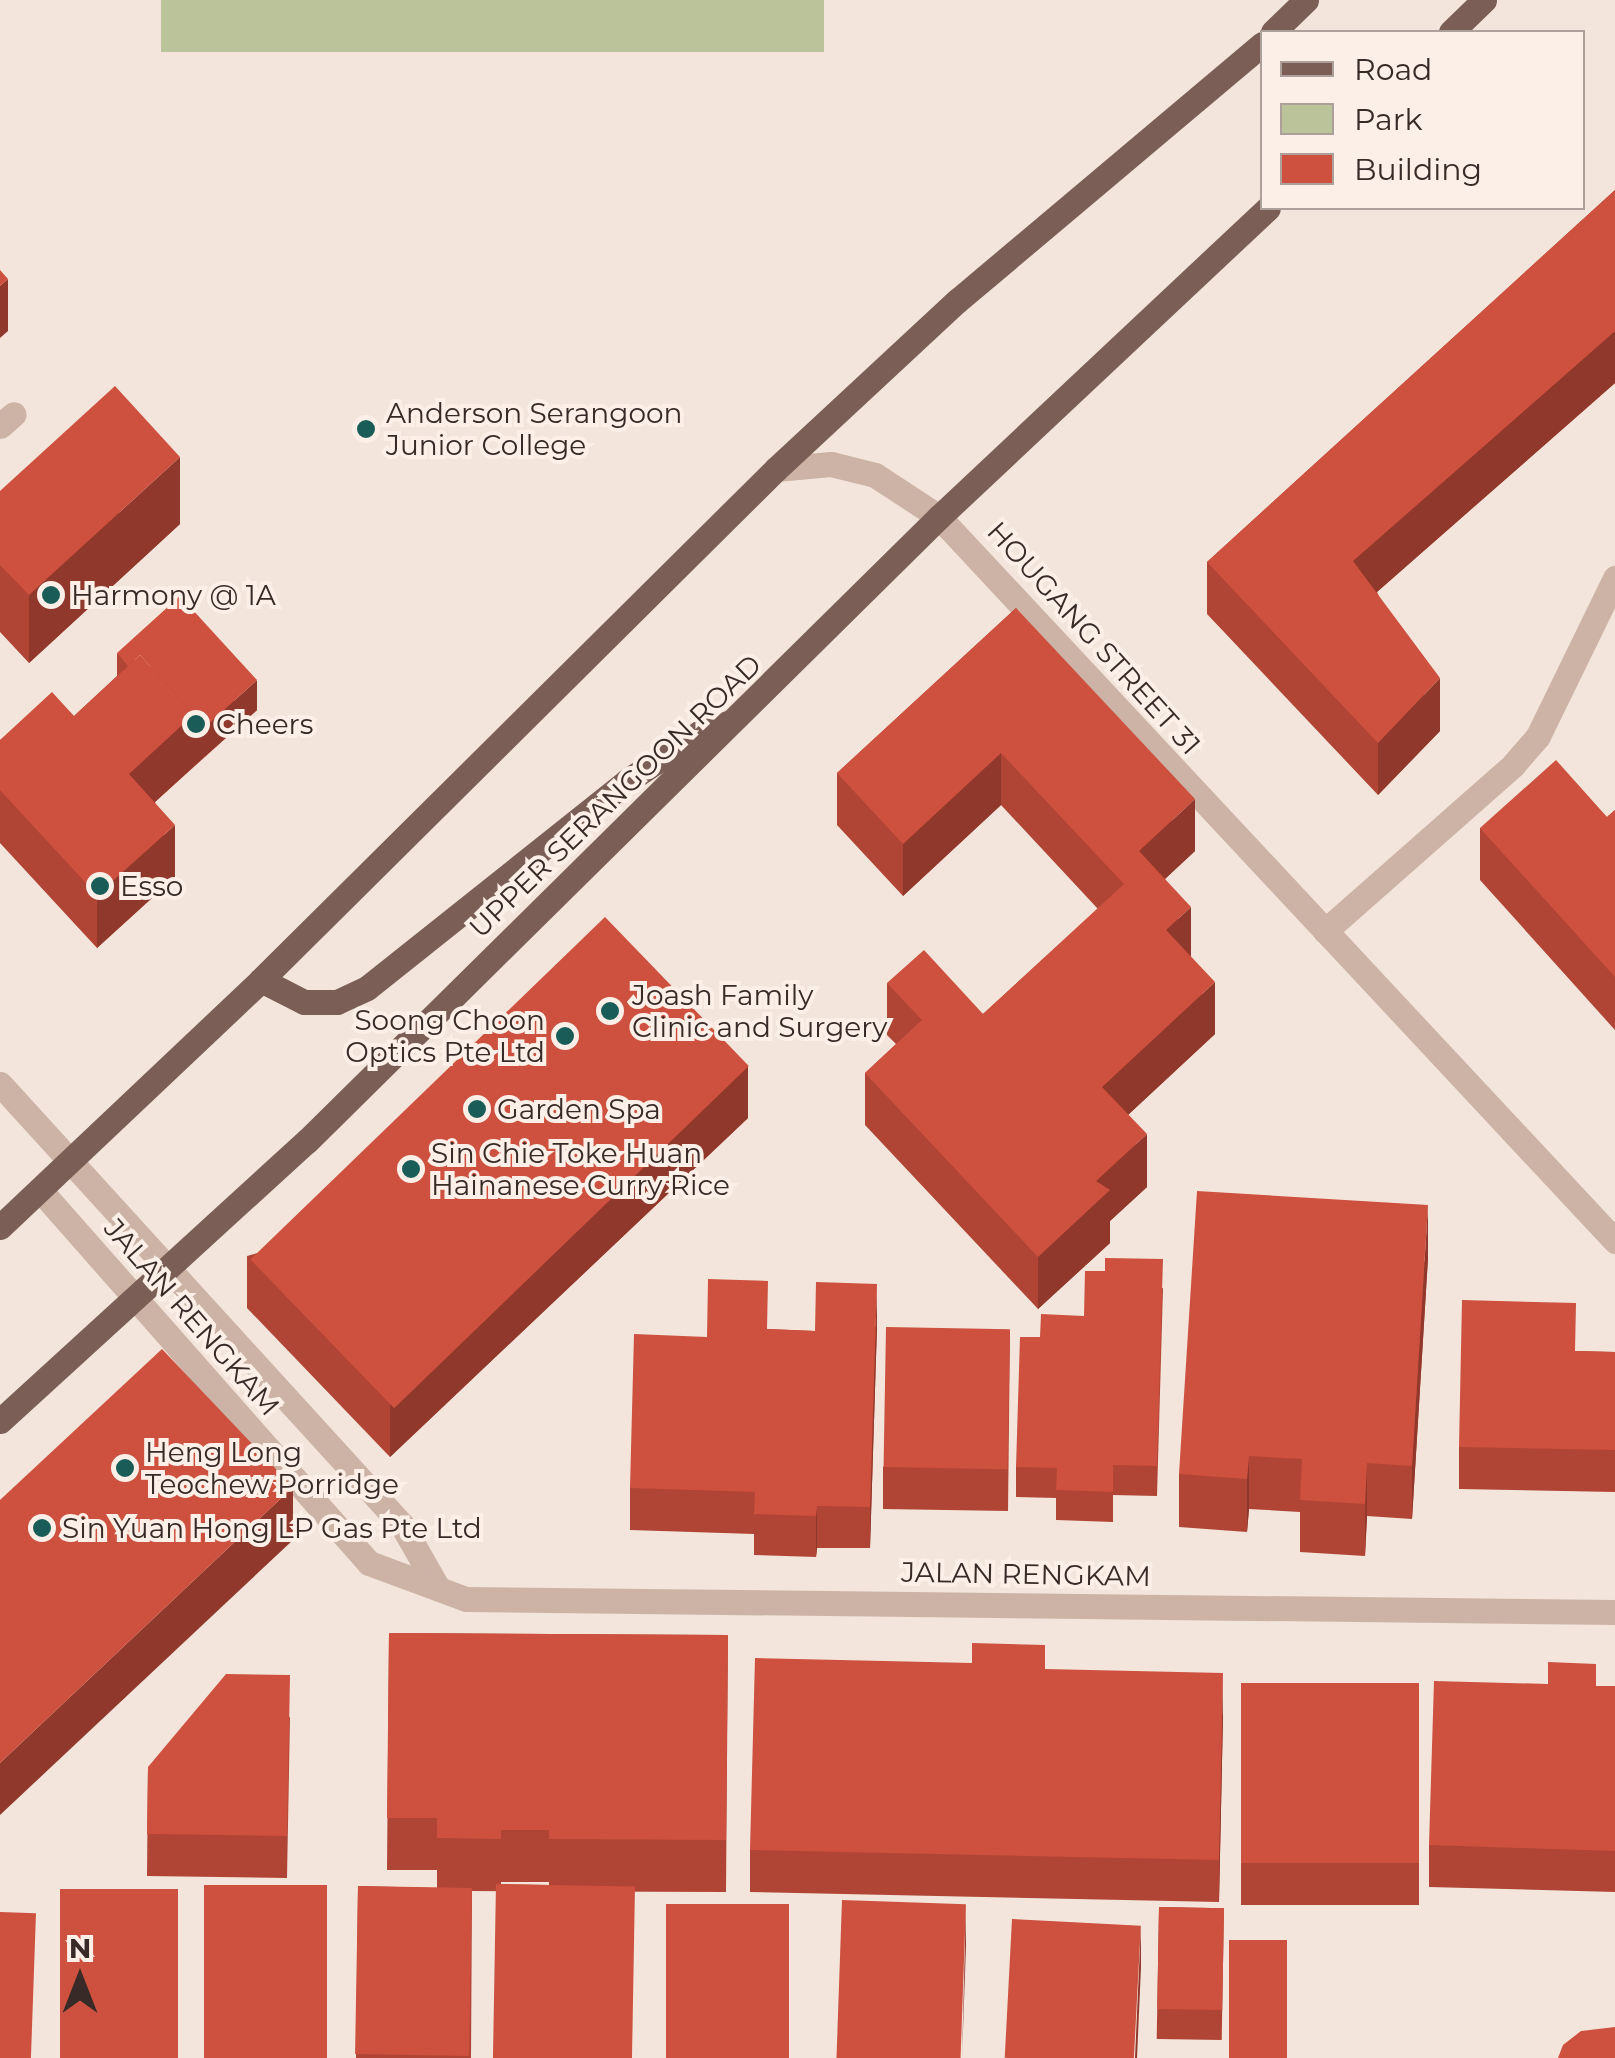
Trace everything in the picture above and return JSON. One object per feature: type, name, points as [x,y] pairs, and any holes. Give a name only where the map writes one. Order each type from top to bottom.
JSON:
[{"type":"main road","points":[[1276,30],[1306,0]]},
{"type":"main road","points":[[1452,30],[1484,0]]},
{"type":"main road","points":[[0,1226],[262,980],[776,470],[957,301],[1260,46]]},
{"type":"main road","name":"UPPER SERANGOON ROAD","points":[[0,1422],[137,1298],[735,722],[939,517],[1266,210]]},
{"type":"main road","points":[[262,980],[304,1002],[336,1002],[367,988],[660,758],[702,730],[735,722]]},
{"type":"street","name":"HOUGANG STREET 31","points":[[776,470],[831,464],[875,476],[939,517],[1615,1241]]},
{"type":"street","points":[[1325,931],[1513,766],[1538,736],[1615,578]]},
{"type":"street","name":"JALAN RENGKAM","points":[[0,1084],[402,1524],[438,1588]]},
{"type":"street","name":"JALAN RENGKAM","points":[[40,1190],[369,1564],[474,1601],[1615,1612]]},
{"type":"green space","points":[[161,0],[824,0],[824,52],[161,52]]},
{"type":"building","points":[[1615,190],[1615,331],[1353,561],[1440,678],[1378,743],[1207,562]]},
{"type":"building","points":[[0,270],[8,279],[0,286]]},
{"type":"building","points":[[115,386],[180,457],[29,595],[0,565],[0,491]]},
{"type":"building","points":[[180,596],[257,680],[194,737],[194,714],[140,655],[128,666],[117,653]]},
{"type":"building","points":[[1016,608],[1195,799],[1139,851],[1191,907],[1166,930],[1215,982],[1102,1087],[1147,1134],[1096,1181],[1110,1190],[1038,1257],[865,1073],[922,1020],[887,983],[924,950],[983,1014],[1124,884],[1001,753],[903,844],[837,773]]},
{"type":"building","points":[[140,655],[194,714],[129,774],[175,825],[97,895],[0,790],[0,740],[52,692],[74,716]]},
{"type":"building","points":[[1556,760],[1607,817],[1615,810],[1615,977],[1480,828]]},
{"type":"building","points":[[605,917],[749,1066],[394,1408],[250,1259]]},
{"type":"building","points":[[1197,1191],[1428,1205],[1412,1466],[1367,1463],[1365,1504],[1300,1500],[1302,1459],[1249,1456],[1247,1479],[1179,1474]]},
{"type":"building","points":[[1105,1258],[1163,1259],[1157,1466],[1113,1465],[1113,1492],[1056,1490],[1057,1468],[1016,1467],[1020,1337],[1040,1337],[1041,1314],[1084,1316],[1085,1271],[1105,1271]]},
{"type":"building","points":[[708,1279],[768,1281],[767,1329],[815,1331],[816,1282],[877,1284],[870,1507],[817,1506],[816,1516],[754,1514],[755,1492],[630,1488],[634,1334],[707,1337]]},
{"type":"building","points":[[1462,1300],[1576,1303],[1575,1351],[1615,1352],[1615,1450],[1459,1447]]},
{"type":"building","points":[[886,1327],[1010,1329],[1008,1469],[884,1467]]},
{"type":"building","points":[[162,1349],[293,1487],[0,1763],[0,1500]]},
{"type":"building","points":[[389,1633],[728,1635],[726,1840],[549,1839],[549,1830],[501,1830],[501,1839],[437,1838],[437,1818],[387,1818]]},
{"type":"building","points":[[972,1643],[1045,1645],[1045,1669],[1223,1673],[1219,1860],[750,1850],[755,1658],[972,1663]]},
{"type":"building","points":[[1548,1662],[1596,1664],[1596,1686],[1615,1686],[1615,1851],[1429,1845],[1434,1681],[1548,1684]]},
{"type":"building","points":[[226,1674],[290,1675],[287,1836],[147,1834],[148,1767]]},
{"type":"building","points":[[1241,1683],[1419,1683],[1419,1863],[1241,1863]]},
{"type":"building","points":[[496,1884],[635,1886],[632,2058],[493,2058]]},
{"type":"building","points":[[204,1885],[327,1885],[327,2058],[204,2058]]},
{"type":"building","points":[[358,1886],[472,1888],[469,2056],[355,2054]]},
{"type":"building","points":[[60,1889],[178,1889],[178,2058],[60,2058]]},
{"type":"building","points":[[842,1900],[966,1904],[961,2058],[836,2058]]},
{"type":"building","points":[[666,1904],[789,1904],[789,2058],[666,2058]]},
{"type":"building","points":[[1159,1907],[1224,1908],[1222,2010],[1157,2009]]},
{"type":"building","points":[[0,1912],[36,1913],[31,2058],[0,2058]]},
{"type":"building","points":[[1012,1919],[1141,1926],[1134,2058],[1005,2058]]},
{"type":"building","points":[[1229,1940],[1287,1940],[1287,2058],[1229,2058]]},
{"type":"building","points":[[1615,2027],[1615,2058],[1558,2058],[1563,2045],[1581,2031]]},
{"type":"place","name":"Anderson Serangoon Junior College","points":[[366,429]]},
{"type":"place","name":"Harmony @ 1A","points":[[51,595]]},
{"type":"place","name":"Cheers","points":[[196,724]]},
{"type":"place","name":"Esso","points":[[100,886]]},
{"type":"place","name":"Joash Family Clinic and Surgery","points":[[610,1011]]},
{"type":"place","name":"Soong Choon Optics Pte Ltd","points":[[565,1036]]},
{"type":"place","name":"Garden Spa","points":[[477,1109]]},
{"type":"place","name":"Sin Chie Toke Huan Hainanese Curry Rice","points":[[411,1169]]},
{"type":"place","name":"Heng Long Teochew Porridge","points":[[125,1468]]},
{"type":"place","name":"Sin Yuan Hong LP Gas Pte Ltd","points":[[42,1528]]}]
